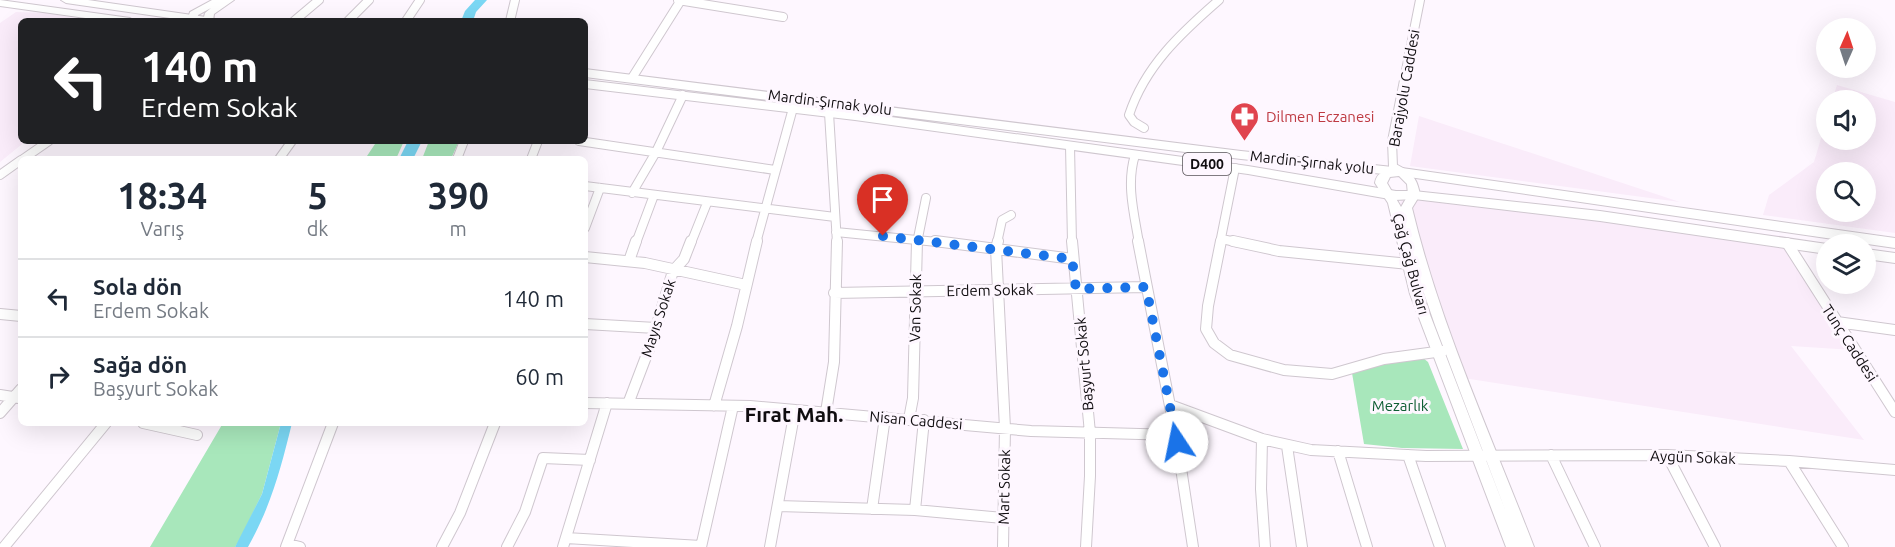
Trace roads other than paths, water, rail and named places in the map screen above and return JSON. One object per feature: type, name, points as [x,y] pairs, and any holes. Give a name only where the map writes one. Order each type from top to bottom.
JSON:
[{"type":"highway","points":[[66,0],[185,18]]},
{"type":"highway","points":[[0,3],[108,18]]},
{"type":"highway","name":"Mardin-Şırnak yolu","points":[[588,73],[1230,154],[1402,172],[1895,243]]},
{"type":"highway","name":"Mardin-Şırnak yolu","points":[[588,84],[793,108],[1235,168],[1395,196],[1414,195],[1600,216],[1816,247]]},
{"type":"highway","points":[[1876,255],[1895,258]]},
{"type":"main road","points":[[192,18],[193,14],[219,0]]},
{"type":"main road","points":[[210,18],[210,13],[229,0]]},
{"type":"main road","points":[[1387,193],[1381,179],[1387,174],[1402,172]]},
{"type":"main road","name":"Çağ Çağ Bulvarı","points":[[1402,172],[1412,183],[1414,195],[1406,208],[1418,258],[1490,454],[1527,547]]},
{"type":"main road","name":"Çağ Çağ Bulvarı","points":[[1387,193],[1394,203],[1416,294],[1476,454],[1514,547]]},
{"type":"street","points":[[298,18],[319,0]]},
{"type":"street","points":[[351,18],[369,0]]},
{"type":"street","points":[[408,18],[420,0]]},
{"type":"street","points":[[511,18],[515,0]]},
{"type":"street","points":[[632,78],[680,0],[783,16]]},
{"type":"street","points":[[1144,128],[1134,122],[1129,115],[1132,102],[1161,55],[1176,38],[1219,0]]},
{"type":"street","name":"Barajyolu Caddesi","points":[[1402,172],[1393,167],[1392,141],[1420,0]]},
{"type":"street","points":[[632,192],[656,152],[683,95]]},
{"type":"street","points":[[714,405],[764,210],[793,108]]},
{"type":"street","points":[[826,412],[834,362],[836,232],[829,113]]},
{"type":"street","points":[[588,142],[775,170]]},
{"type":"street","points":[[28,156],[45,144]]},
{"type":"street","name":"Başyurt Sokak","points":[[1070,146],[1068,176],[1072,259],[1090,433],[1091,480],[1086,547]]},
{"type":"street","points":[[1135,155],[1131,168],[1130,188],[1146,287],[1176,435],[1192,547]]},
{"type":"street","points":[[0,175],[16,167]]},
{"type":"street","points":[[1235,168],[1208,306],[1206,329],[1214,343],[1230,355],[1284,370],[1311,374],[1332,374],[1384,360],[1451,350]]},
{"type":"street","points":[[588,186],[706,203],[835,217]]},
{"type":"street","points":[[588,220],[600,188]]},
{"type":"street","points":[[629,261],[654,195]]},
{"type":"street","name":"Van Sokak","points":[[909,419],[913,398],[917,239],[926,198]]},
{"type":"street","name":"Mayıs Sokak","points":[[628,404],[656,328],[673,271],[684,259],[706,203]]},
{"type":"street","name":"Mart Sokak","points":[[1003,547],[1005,428],[996,249],[1002,220],[1011,215]]},
{"type":"street","points":[[836,232],[917,239],[1072,259]]},
{"type":"street","points":[[1222,239],[1279,251],[1409,264]]},
{"type":"street","name":"Tunç Caddesi","points":[[1787,243],[1895,412]]},
{"type":"street","points":[[588,257],[629,261],[746,285]]},
{"type":"street","name":"Erdem Sokak","points":[[834,293],[1146,287]]},
{"type":"street","points":[[0,314],[18,316]]},
{"type":"street","points":[[1837,322],[1895,330]]},
{"type":"street","points":[[588,324],[656,328]]},
{"type":"street","points":[[0,395],[18,395]]},
{"type":"street","points":[[0,413],[18,396]]},
{"type":"street","name":"Nisan Caddesi","points":[[588,403],[733,406],[924,420],[1030,431],[1176,435]]},
{"type":"street","points":[[608,403],[564,542],[701,547],[733,406]]},
{"type":"street","name":"Aygün Sokak","points":[[1170,405],[1287,446],[1338,451],[1408,455],[1667,455],[1789,461],[1895,470]]},
{"type":"street","points":[[770,547],[795,410]]},
{"type":"street","points":[[872,509],[885,417]]},
{"type":"street","points":[[915,510],[924,420]]},
{"type":"street","points":[[4,547],[104,426]]},
{"type":"street","points":[[157,426],[198,435]]},
{"type":"street","points":[[300,547],[288,546],[332,426]]},
{"type":"street","points":[[443,545],[460,513],[494,426]]},
{"type":"street","points":[[1262,439],[1261,489],[1265,547]]},
{"type":"street","points":[[1287,446],[1302,547]]},
{"type":"street","points":[[1338,451],[1367,547]]},
{"type":"street","points":[[1408,455],[1440,547]]},
{"type":"street","points":[[1551,455],[1594,547]]},
{"type":"street","points":[[1667,455],[1715,547]]},
{"type":"street","points":[[507,547],[525,512],[543,458],[590,460]]},
{"type":"street","points":[[1789,461],[1844,547]]},
{"type":"street","points":[[778,506],[915,510],[1003,518]]},
{"type":"water","points":[[280,426],[291,426],[269,502],[256,532],[248,547],[235,547],[262,494]]},
{"type":"waterway","points":[[468,18],[481,0]]},
{"type":"waterway","points":[[408,156],[414,144]]},
{"type":"place","name":"Dilmen Eczanesi","points":[[1245,142]]},
{"type":"district","name":"Fırat Mah.","points":[[794,414]]},
{"type":"park label","name":"Mezarlık","points":[[1400,405]]}]
